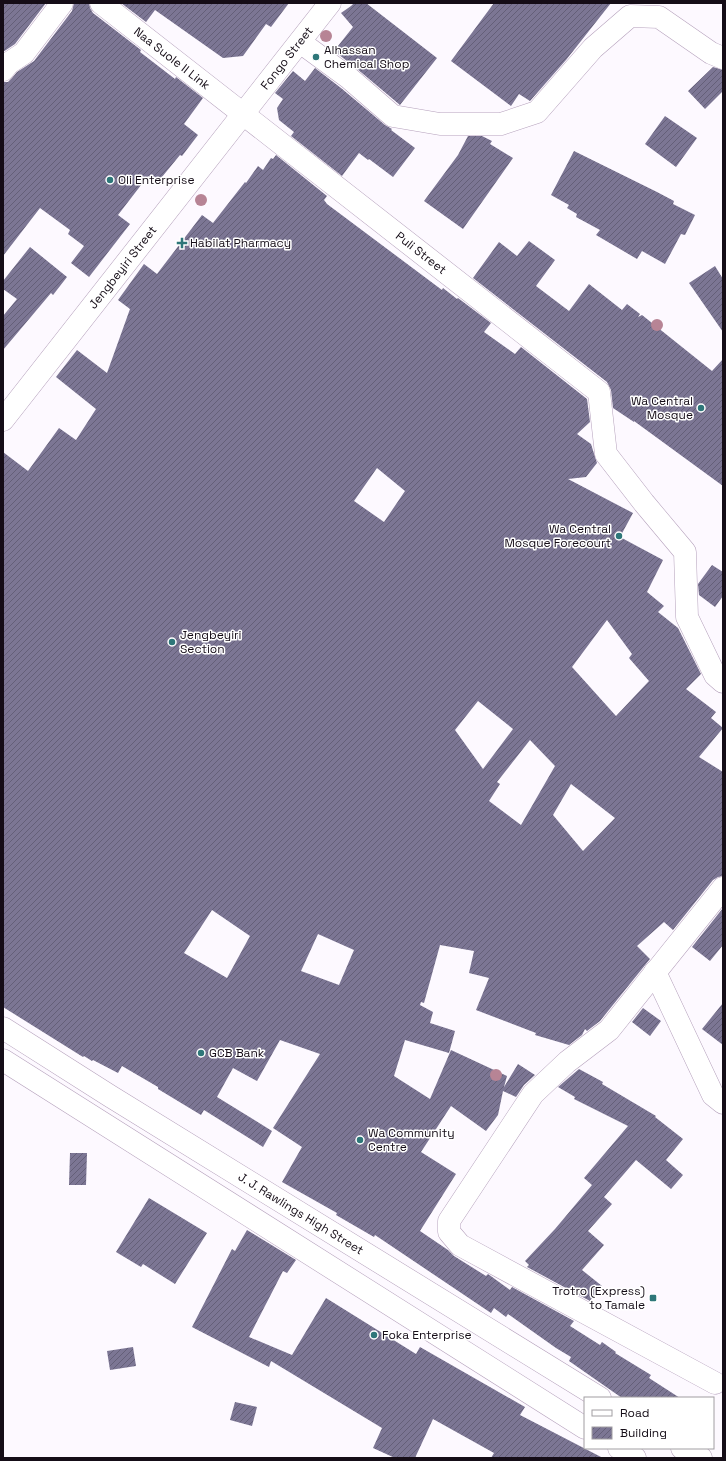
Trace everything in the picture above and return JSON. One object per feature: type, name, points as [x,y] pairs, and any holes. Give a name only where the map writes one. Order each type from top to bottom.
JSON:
[{"type":"street","points":[[3,70],[9,63],[24,53],[62,3]]},
{"type":"street","name":"Naa Suole II Link","points":[[101,3],[243,113]]},
{"type":"street","name":"Fongo Street","points":[[243,113],[330,3]]},
{"type":"street","points":[[300,42],[349,78],[393,116],[440,124],[501,124],[537,112],[593,48],[634,9],[659,17],[711,53],[723,58]]},
{"type":"street","name":"Puli Street","points":[[243,113],[599,392],[606,454],[685,552],[687,617],[715,675],[723,682]]},
{"type":"street","name":"Jengbeyiri Street","points":[[3,420],[243,113]]},
{"type":"street","points":[[714,1385],[460,1245],[449,1232],[449,1222],[533,1094],[567,1062],[609,1030],[723,888]]},
{"type":"street","points":[[655,972],[713,1095],[723,1103]]},
{"type":"street","name":"J. J. Rawlings High Street","points":[[3,1028],[110,1096],[598,1397]]},
{"type":"street","points":[[3,1060],[584,1427]]},
{"type":"street","points":[[620,1449],[635,1458]]},
{"type":"street","points":[[684,1449],[700,1458]]},
{"type":"building","points":[[3,3],[46,3],[15,44],[3,52]]},
{"type":"building","points":[[74,3],[89,3],[93,13],[141,50],[140,52],[203,98],[184,124],[198,135],[182,156],[180,155],[157,183],[148,176],[118,215],[130,224],[89,277],[71,263],[84,246],[68,234],[70,230],[40,208],[3,256],[3,82],[8,82],[17,72],[34,61],[72,11]]},
{"type":"building","points":[[121,3],[289,3],[271,27],[266,24],[243,56],[223,58],[155,10],[146,22]]},
{"type":"building","points":[[354,3],[366,3],[437,58],[400,105],[334,51],[353,27],[341,13]]},
{"type":"building","points":[[494,3],[611,3],[566,60],[530,101],[519,94],[511,106],[451,61]]},
{"type":"building","points":[[713,67],[723,70],[723,91],[705,109],[688,91]]},
{"type":"building","points":[[315,68],[415,148],[393,177],[359,153],[342,176],[291,136],[294,132],[279,120],[277,108],[283,99],[275,93],[293,71],[305,81]]},
{"type":"building","points":[[665,116],[697,138],[676,167],[645,144]]},
{"type":"building","points":[[468,136],[482,136],[492,141],[490,144],[513,158],[463,229],[424,201],[458,155]]},
{"type":"building","points":[[574,151],[657,192],[674,201],[673,204],[695,215],[685,235],[681,234],[665,264],[642,251],[637,259],[596,235],[600,230],[576,217],[577,214],[567,208],[569,205],[551,195]]},
{"type":"building","points":[[276,155],[327,196],[324,200],[327,204],[442,290],[443,288],[457,299],[458,298],[491,323],[484,332],[515,354],[521,347],[587,399],[590,422],[577,434],[591,444],[597,463],[586,477],[568,479],[633,513],[620,537],[663,560],[647,592],[664,606],[658,612],[678,628],[701,674],[686,689],[716,712],[711,718],[723,728],[699,757],[723,772],[723,876],[713,880],[673,930],[664,922],[637,946],[650,959],[600,1021],[587,1031],[585,1029],[582,1035],[569,1045],[535,1035],[536,1033],[476,1010],[489,978],[469,973],[474,951],[440,945],[424,1003],[421,1002],[420,1005],[433,1012],[430,1023],[455,1031],[449,1053],[405,1040],[394,1076],[430,1099],[451,1050],[507,1076],[504,1087],[518,1064],[535,1075],[524,1085],[516,1097],[503,1091],[498,1115],[486,1131],[451,1106],[421,1152],[456,1174],[420,1231],[448,1250],[454,1256],[486,1276],[488,1274],[510,1290],[512,1287],[574,1321],[570,1326],[600,1345],[602,1342],[616,1352],[615,1353],[651,1375],[649,1378],[678,1397],[621,1397],[569,1361],[571,1357],[508,1314],[506,1317],[494,1308],[491,1313],[375,1235],[374,1237],[336,1215],[337,1213],[282,1182],[302,1147],[273,1128],[320,1054],[280,1040],[257,1081],[233,1068],[217,1097],[272,1131],[263,1147],[204,1110],[201,1115],[122,1066],[118,1073],[93,1060],[92,1061],[84,1056],[83,1057],[3,1007],[3,452],[28,471],[59,428],[76,440],[96,409],[56,377],[77,350],[107,373],[130,309],[118,300],[144,264],[157,274],[202,215],[213,223],[258,166],[263,170],[271,158],[273,159]],"holes":[[[377,468],[405,491],[384,522],[354,501]],[[607,620],[632,654],[629,658],[649,681],[616,716],[572,667]],[[478,701],[513,729],[483,769],[455,730]],[[530,740],[555,766],[521,825],[489,801],[500,784],[497,782]],[[571,784],[615,818],[583,851],[553,815]],[[212,910],[250,936],[227,978],[184,953]],[[318,934],[354,950],[339,985],[301,971]]]},
{"type":"building","points":[[529,241],[555,260],[536,286],[569,311],[589,284],[622,310],[627,304],[640,314],[638,317],[642,315],[712,371],[723,359],[723,486],[634,421],[613,408],[611,390],[607,382],[473,278],[499,242],[517,256]]},
{"type":"building","points":[[30,247],[67,277],[53,295],[51,293],[3,350],[3,316],[17,299],[3,289],[3,281]]},
{"type":"building","points":[[715,266],[723,279],[723,332],[689,283]]},
{"type":"building","points":[[712,565],[723,572],[723,596],[715,607],[699,595],[698,584]]},
{"type":"building","points":[[723,908],[723,945],[710,961],[692,947]]},
{"type":"building","points":[[723,1003],[723,1045],[702,1029]]},
{"type":"building","points":[[643,1008],[661,1021],[650,1036],[632,1022]]},
{"type":"building","points":[[579,1069],[603,1082],[602,1084],[656,1116],[655,1117],[683,1139],[666,1160],[683,1175],[671,1189],[636,1160],[604,1197],[612,1204],[588,1231],[604,1245],[582,1270],[602,1286],[590,1301],[527,1267],[529,1265],[525,1261],[555,1229],[592,1185],[584,1178],[628,1126],[574,1099],[575,1097],[558,1087]]},
{"type":"building","points":[[70,1153],[87,1153],[86,1185],[69,1185]]},
{"type":"building","points":[[149,1198],[207,1233],[175,1284],[143,1264],[141,1267],[116,1252]]},
{"type":"building","points":[[247,1230],[296,1260],[287,1273],[283,1271],[249,1337],[292,1355],[326,1298],[416,1354],[420,1347],[525,1407],[520,1415],[603,1458],[491,1458],[494,1453],[433,1419],[415,1458],[395,1458],[373,1448],[382,1428],[271,1361],[269,1367],[192,1327],[232,1249],[235,1251]]},
{"type":"building","points":[[133,1347],[136,1366],[110,1370],[107,1351]]},
{"type":"building","points":[[235,1402],[257,1407],[252,1426],[230,1420]]},
{"type":"place","name":"Alhassan Chemical Shop","points":[[316,57]]},
{"type":"place","name":"Oli Enterprise","points":[[110,180]]},
{"type":"place","name":"Habilat Pharmacy","points":[[182,243]]},
{"type":"place","name":"Wa Central Mosque","points":[[701,408]]},
{"type":"place","name":"Wa Central Mosque Forecourt","points":[[619,536]]},
{"type":"place","name":"Jengbeyiri Section","points":[[172,642]]},
{"type":"place","name":"GCB Bank","points":[[201,1053]]},
{"type":"place","name":"Wa Community Centre","points":[[360,1140]]},
{"type":"place","name":"Trotro (Express) to Tamale","points":[[653,1298]]},
{"type":"place","name":"Foka Enterprise","points":[[374,1335]]}]
